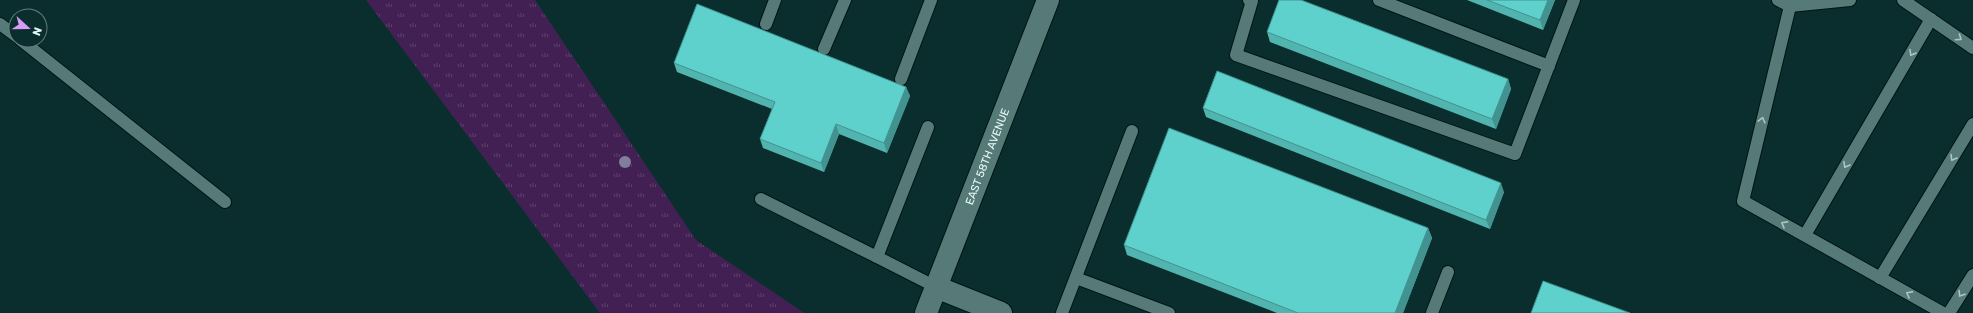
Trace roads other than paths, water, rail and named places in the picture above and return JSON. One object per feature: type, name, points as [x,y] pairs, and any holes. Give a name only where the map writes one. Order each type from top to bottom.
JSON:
[{"type":"main road","name":"EAST 58TH AVENUE","points":[[926,313],[1048,0]]},
{"type":"main road","points":[[936,287],[1001,313]]},
{"type":"lane","points":[[766,24],[775,0]]},
{"type":"lane","points":[[824,49],[845,0]]},
{"type":"lane","points":[[901,79],[931,0]]},
{"type":"lane","points":[[1251,0],[1236,55],[1515,154],[1574,0]]},
{"type":"lane","points":[[1379,0],[1548,66]]},
{"type":"lane","points":[[1778,0],[1790,6],[1850,0]]},
{"type":"lane","points":[[1903,0],[1973,48]]},
{"type":"lane","points":[[1790,6],[1743,201],[1943,313]]},
{"type":"lane","points":[[1804,236],[1931,19]]},
{"type":"lane","points":[[31,48],[225,202]]},
{"type":"lane","points":[[1880,278],[1973,124]]},
{"type":"lane","points":[[877,257],[928,127]]},
{"type":"lane","points":[[1062,313],[1132,131]]},
{"type":"lane","points":[[761,199],[936,287]]},
{"type":"lane","points":[[1432,313],[1448,272]]},
{"type":"lane","points":[[1949,313],[1973,275]]},
{"type":"lane","points":[[1076,278],[1169,313]]}]
